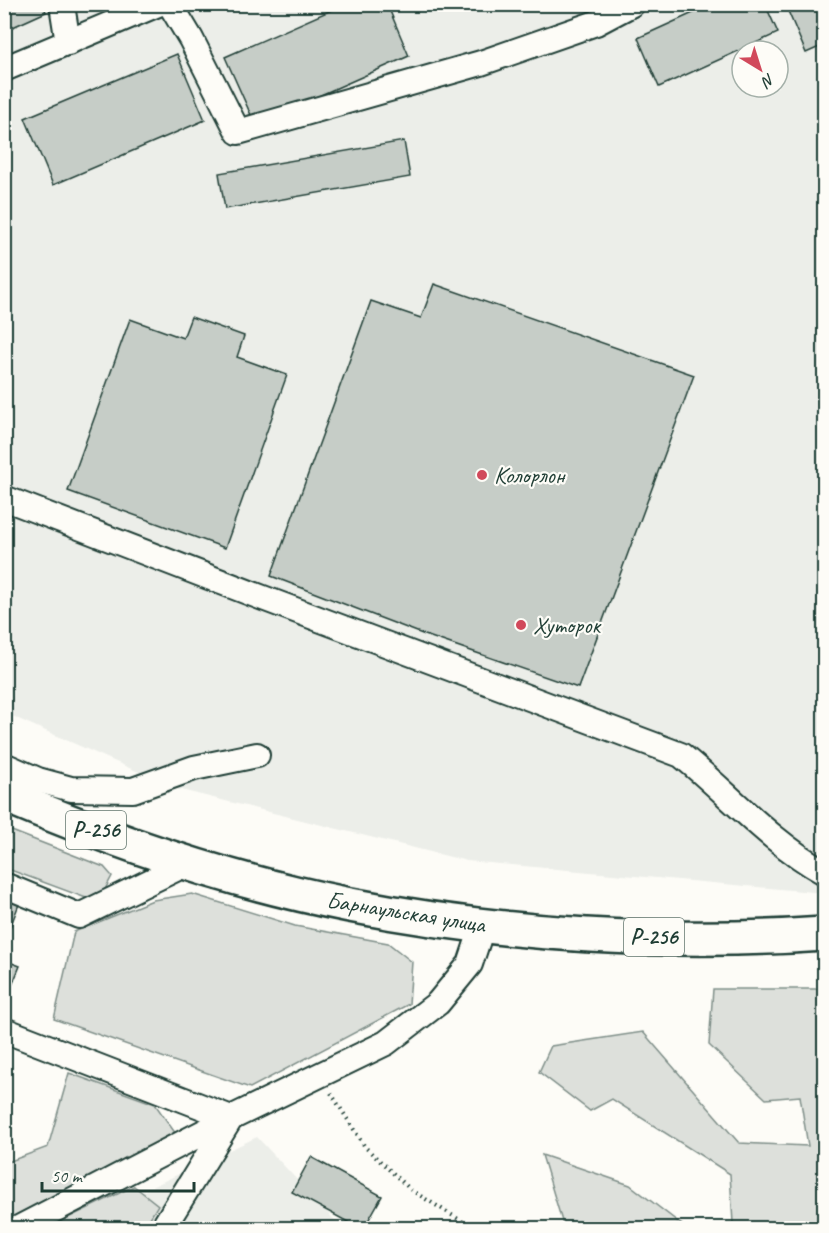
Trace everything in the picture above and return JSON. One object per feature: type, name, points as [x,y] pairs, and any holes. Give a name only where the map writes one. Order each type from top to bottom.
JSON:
[{"type":"highway","name":"Барнаульская улица","points":[[4,795],[120,840],[188,863],[350,905],[483,925],[552,932],[728,938],[825,934]]},
{"type":"street","points":[[62,4],[68,43]]},
{"type":"street","points":[[4,69],[158,4]]},
{"type":"street","points":[[170,4],[238,132],[481,63],[596,23],[632,4]]},
{"type":"street","points":[[4,498],[681,755],[709,778],[766,833],[808,863],[825,872]]},
{"type":"street","points":[[4,765],[38,780],[70,789],[133,790],[194,768],[257,755]]},
{"type":"street","points":[[4,885],[79,916],[188,863]]},
{"type":"street","points":[[19,1228],[231,1118],[386,1043],[438,1003],[470,964],[483,925]]},
{"type":"street","points":[[4,1030],[231,1118]]},
{"type":"street","points":[[163,1228],[231,1118]]},
{"type":"path","points":[[321,1074],[344,1116],[365,1147],[411,1190],[472,1228]]},
{"type":"shaded area","points":[[5,5],[824,5],[824,893],[467,861],[177,789],[5,713]]},
{"type":"shaded area","points":[[4,828],[104,867],[112,876],[103,893],[86,898],[5,868]]},
{"type":"shaded area","points":[[192,894],[295,926],[388,943],[412,962],[409,1004],[250,1088],[54,1019],[74,932],[153,900]]},
{"type":"shaded area","points":[[713,989],[824,989],[824,1228],[721,1228],[733,1223],[730,1174],[612,1099],[590,1111],[539,1072],[551,1046],[643,1032],[739,1143],[808,1146],[800,1096],[766,1099],[709,1045]]},
{"type":"shaded area","points":[[69,1073],[155,1104],[178,1137],[5,1226],[5,1163],[48,1147]]},
{"type":"shaded area","points":[[257,1137],[342,1228],[65,1228]]},
{"type":"shaded area","points":[[542,1155],[630,1185],[686,1228],[564,1228]]},
{"type":"shaded area","points":[[134,1186],[158,1205],[144,1228],[47,1228]]},
{"type":"building","points":[[15,4],[43,4],[46,12],[4,31],[4,9]]},
{"type":"building","points":[[345,4],[387,4],[409,56],[255,124],[225,57]]},
{"type":"building","points":[[713,4],[765,4],[778,33],[765,39],[730,39],[730,55],[659,87],[638,38]]},
{"type":"building","points":[[785,4],[824,4],[824,45],[806,53]]},
{"type":"building","points":[[177,54],[205,120],[53,185],[25,118]]},
{"type":"building","points":[[404,141],[410,177],[225,209],[219,173]]},
{"type":"building","name":"Колорлон","points":[[434,284],[694,375],[578,688],[425,635],[271,576],[371,301],[421,318]]},
{"type":"building","points":[[191,317],[244,336],[237,357],[287,375],[225,548],[68,491],[130,319],[183,338]]},
{"type":"building","points":[[4,892],[21,899],[4,943]]},
{"type":"building","points":[[4,960],[20,966],[8,995],[4,994]]},
{"type":"building","points":[[311,1157],[382,1196],[364,1228],[359,1228],[292,1192]]},
{"type":"place","name":"Колорлон","points":[[482,475]]},
{"type":"place","name":"Хуторок","points":[[521,625]]}]
